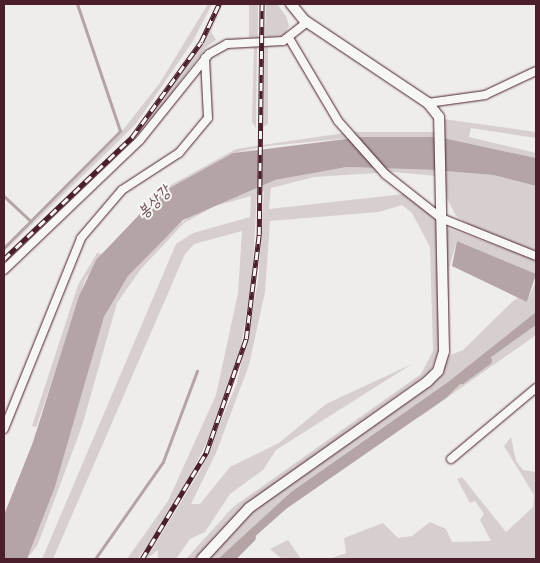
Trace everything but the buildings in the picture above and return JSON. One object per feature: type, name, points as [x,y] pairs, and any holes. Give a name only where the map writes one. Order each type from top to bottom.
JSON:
[{"type":"main road","points":[[202,559],[250,508],[438,371],[444,344],[440,122],[428,103],[306,22],[291,4]]},
{"type":"street","points":[[4,270],[140,140],[205,58],[227,44],[272,43],[289,38],[306,22]]},
{"type":"street","points":[[289,38],[319,94],[348,134],[385,174],[441,218],[536,256]]},
{"type":"street","points":[[4,429],[81,238],[122,190],[179,153],[207,122],[205,58]]},
{"type":"street","points":[[428,103],[485,95],[536,71]]},
{"type":"street","points":[[452,458],[536,388]]},
{"type":"shaded area","points":[[208,4],[212,4],[193,41],[135,125],[4,252],[119,135],[159,84]]},
{"type":"shaded area","points":[[218,4],[223,4],[211,32],[216,40],[206,47],[149,124],[4,265],[136,134],[181,74]]},
{"type":"shaded area","points":[[249,4],[258,4],[258,37],[249,37]]},
{"type":"shaded area","points":[[266,4],[277,4],[286,16],[289,26],[284,35],[265,37]]},
{"type":"shaded area","points":[[254,46],[257,47],[256,128],[252,122]]},
{"type":"shaded area","points":[[268,46],[268,124],[263,127],[264,47]]},
{"type":"shaded area","points":[[443,119],[536,132],[536,138],[471,128],[469,137],[536,153],[536,158],[443,138]]},
{"type":"shaded area","points":[[351,132],[436,132],[436,137],[362,137],[268,146],[233,153],[153,200],[151,196],[236,149]]},
{"type":"shaded area","points":[[347,167],[437,170],[437,176],[393,172],[314,177],[271,188],[269,209],[404,194],[437,218],[440,348],[430,372],[247,504],[195,559],[186,559],[233,507],[421,374],[433,351],[430,247],[412,213],[402,205],[379,212],[270,221],[265,292],[249,365],[216,453],[191,504],[200,504],[230,467],[279,443],[326,404],[412,364],[276,450],[263,470],[230,494],[205,532],[190,539],[176,559],[158,559],[158,550],[146,559],[200,471],[237,383],[258,282],[264,191],[257,194],[252,281],[240,352],[220,416],[176,504],[138,559],[127,559],[168,501],[216,395],[238,293],[242,231],[194,244],[185,254],[53,559],[42,559],[176,244],[193,233],[250,217],[251,196],[215,206],[184,223],[141,269],[117,303],[82,426],[38,544],[27,559],[55,487],[104,317],[128,276],[169,232],[197,211],[275,180]]},
{"type":"shaded area","points":[[444,171],[493,175],[536,186],[536,251],[484,234],[456,216],[447,198]]},
{"type":"shaded area","points":[[447,228],[536,260],[536,274],[457,241],[449,268],[448,356],[463,350],[513,301],[521,296],[527,302],[536,281],[536,312],[448,382],[291,492],[218,559],[206,559],[244,516],[440,373]]},
{"type":"shaded area","points":[[97,253],[102,254],[85,280],[36,427],[32,426],[78,285]]},
{"type":"shaded area","points":[[536,325],[536,335],[417,419],[476,368]]},
{"type":"shaded area","points":[[511,437],[516,461],[523,470],[536,472],[536,559],[332,558],[346,553],[344,538],[383,523],[398,538],[412,536],[430,522],[446,529],[452,542],[491,541],[480,520],[484,514],[475,501],[470,503],[457,479],[462,477],[506,532],[533,507],[534,495],[504,446]]},
{"type":"shaded area","points":[[288,540],[301,559],[282,559],[270,549]]},
{"type":"water","name":"봉상강","points":[[362,137],[436,137],[437,170],[347,167],[275,180],[183,220],[128,276],[104,317],[55,487],[27,559],[4,559],[4,515],[33,442],[79,296],[96,260],[159,194],[233,153]]},
{"type":"water","points":[[443,138],[536,158],[536,186],[493,175],[444,171]]},
{"type":"water","points":[[457,241],[536,274],[527,302],[452,266]]},
{"type":"water","points":[[536,312],[536,325],[476,368],[446,398],[286,509],[230,559],[218,559],[291,492],[448,382]]},
{"type":"waterway","points":[[4,248],[120,131],[77,4]]},
{"type":"waterway","points":[[4,196],[31,221]]},
{"type":"waterway","points":[[461,379],[487,360]]},
{"type":"waterway","points":[[95,559],[163,462],[197,371]]},
{"type":"waterway","points":[[229,559],[251,537]]},
{"type":"railway","points":[[4,259],[132,137],[201,42],[219,4]]},
{"type":"railway","points":[[142,559],[206,453],[246,339],[259,235],[262,4]]}]
